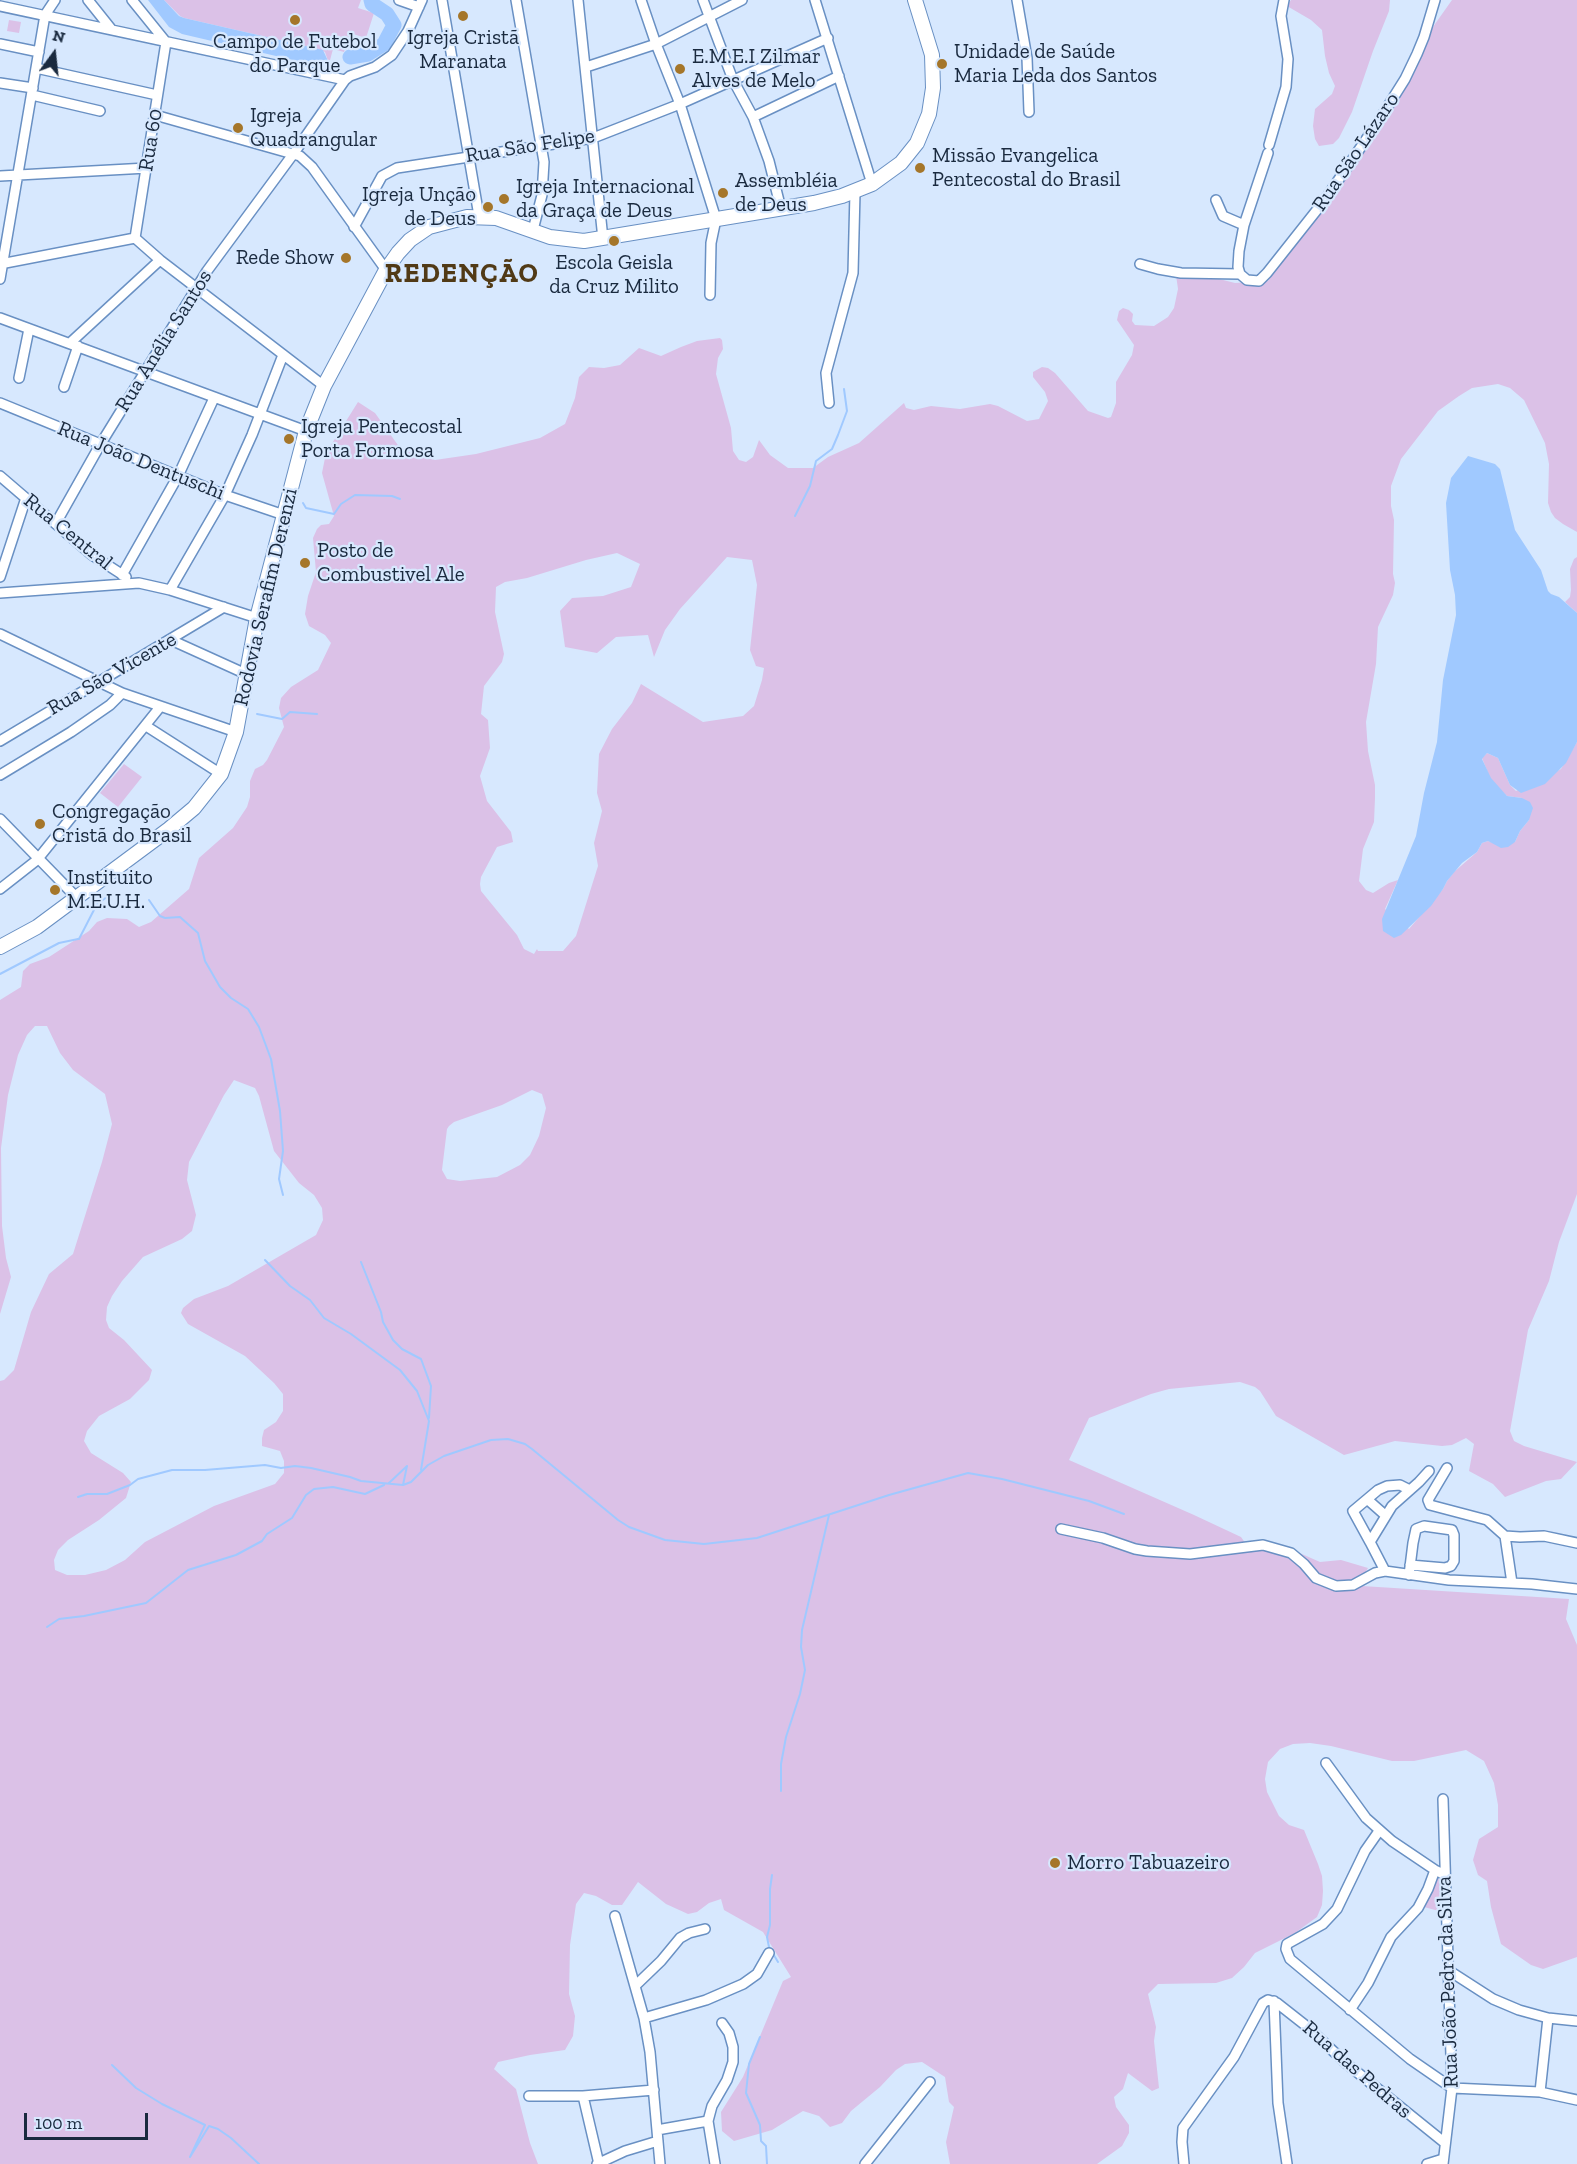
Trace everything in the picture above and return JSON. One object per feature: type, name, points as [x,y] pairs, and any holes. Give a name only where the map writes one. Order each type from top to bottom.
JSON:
[{"type":"main road","name":"Rodovia Serafim Derenzi","points":[[0,947],[37,927],[169,829],[194,808],[221,774],[236,732],[257,618],[306,431],[324,386],[386,270],[398,253],[429,227],[447,221],[479,216],[512,222],[550,237],[569,241],[603,239],[814,203],[855,192],[872,184],[901,163],[917,143],[932,98],[932,55],[915,0]]},
{"type":"street","points":[[0,279],[45,15],[55,0]]},
{"type":"street","points":[[88,0],[112,30]]},
{"type":"street","points":[[132,0],[166,42]]},
{"type":"street","points":[[4,5],[345,80],[350,76],[375,68],[392,55],[408,31],[421,3],[399,0]]},
{"type":"street","points":[[516,0],[544,162],[542,195],[533,230]]},
{"type":"street","points":[[578,0],[603,239]]},
{"type":"street","points":[[641,0],[680,104],[716,219],[711,243],[710,295]]},
{"type":"street","points":[[703,0],[733,80],[753,117],[769,160],[781,209]]},
{"type":"street","points":[[586,67],[656,44],[742,0]]},
{"type":"street","points":[[815,0],[872,184]]},
{"type":"street","points":[[1017,0],[1027,58],[1029,112]]},
{"type":"street","points":[[1244,277],[1238,267],[1244,225],[1286,87],[1288,59],[1281,16],[1284,0]]},
{"type":"street","name":"Rua São Lázaro","points":[[1244,277],[1259,280],[1267,273],[1324,201],[1378,122],[1417,54],[1435,0]]},
{"type":"street","points":[[445,1],[479,216]]},
{"type":"street","name":"Rua São Felipe","points":[[354,227],[378,183],[387,172],[397,168],[593,138],[680,104],[828,38]]},
{"type":"street","name":"Rua 60","points":[[135,238],[166,42]]},
{"type":"street","points":[[0,44],[39,52]]},
{"type":"street","points":[[36,68],[157,95]]},
{"type":"street","points":[[753,117],[839,76]]},
{"type":"street","name":"Rua Anélia Santos","points":[[56,523],[144,371],[197,287],[345,80]]},
{"type":"street","points":[[0,83],[100,111]]},
{"type":"street","points":[[155,115],[294,153],[312,167],[386,270]]},
{"type":"street","points":[[0,176],[147,168]]},
{"type":"street","points":[[829,403],[826,374],[853,273],[855,192]]},
{"type":"street","points":[[1216,200],[1223,216],[1244,225]]},
{"type":"street","points":[[1,263],[135,238],[160,260],[324,386]]},
{"type":"street","points":[[64,387],[74,345],[160,260]]},
{"type":"street","points":[[1140,264],[1181,273],[1244,277]]},
{"type":"street","points":[[0,318],[306,431]]},
{"type":"street","points":[[19,378],[28,329]]},
{"type":"street","points":[[170,590],[225,495],[283,355]]},
{"type":"street","points":[[122,575],[178,476],[214,398]]},
{"type":"street","name":"Rua João Dentuschi","points":[[0,403],[225,495],[284,515]]},
{"type":"street","name":"Rua Central","points":[[0,476],[92,555],[122,575],[139,583]]},
{"type":"street","points":[[0,577],[26,498]]},
{"type":"street","points":[[0,593],[139,583],[170,590],[257,618]]},
{"type":"street","name":"Rua São Vicente","points":[[0,741],[224,607]]},
{"type":"street","points":[[0,634],[122,693],[236,732]]},
{"type":"street","points":[[171,640],[246,674]]},
{"type":"street","points":[[0,775],[71,732],[110,705],[122,693]]},
{"type":"street","points":[[0,889],[32,866],[159,707]]},
{"type":"street","points":[[146,726],[221,774]]},
{"type":"street","points":[[0,819],[77,898]]},
{"type":"street","points":[[1447,1468],[1428,1500],[1429,1504],[1487,1520],[1504,1536],[1512,1582]]},
{"type":"street","points":[[1370,1542],[1392,1506],[1429,1471]]},
{"type":"street","points":[[1380,1572],[1370,1542],[1353,1511],[1388,1486],[1400,1485],[1410,1490]]},
{"type":"street","points":[[1368,1500],[1385,1515]]},
{"type":"street","points":[[1061,1529],[1103,1538],[1135,1550],[1147,1551],[1190,1554],[1263,1545],[1291,1553],[1320,1581],[1336,1586],[1353,1585],[1380,1572],[1445,1568],[1451,1566],[1454,1561],[1452,1530],[1424,1526],[1416,1529],[1410,1570]]},
{"type":"street","points":[[1504,1536],[1544,1536],[1577,1543]]},
{"type":"street","points":[[1410,1570],[1471,1582],[1512,1582],[1577,1589]]},
{"type":"street","points":[[1326,1763],[1355,1805],[1378,1831],[1409,1854],[1445,1875]]},
{"type":"street","name":"Rua João Pedro da Silva","points":[[1443,1799],[1452,2088],[1443,2162]]},
{"type":"street","points":[[1378,1831],[1365,1851],[1337,1909],[1323,1924],[1287,1944],[1286,1949],[1290,1959],[1410,2059],[1452,2088],[1540,2092],[1577,2100]]},
{"type":"street","points":[[1350,2010],[1368,1983],[1391,1937],[1424,1899],[1435,1870]]},
{"type":"street","points":[[615,1916],[644,2018],[650,2052],[660,2164]]},
{"type":"street","points":[[635,1986],[661,1961],[680,1938],[705,1929]]},
{"type":"street","points":[[644,2018],[706,2000],[743,1984],[756,1974],[769,1953]]},
{"type":"street","points":[[1448,1970],[1493,1999],[1519,2010],[1548,2018],[1577,2021]]},
{"type":"street","points":[[1184,2164],[1183,2128],[1234,2056],[1263,2003],[1271,2001],[1278,2103],[1286,2162]]},
{"type":"street","name":"Rua das Pedras","points":[[1271,2001],[1445,2143]]},
{"type":"street","points":[[1540,2092],[1548,2018]]},
{"type":"street","points":[[715,2164],[708,2121],[712,2106],[727,2080],[733,2062],[733,2047],[729,2033],[722,2023]]},
{"type":"street","points":[[865,2164],[930,2082]]},
{"type":"street","points":[[529,2096],[583,2096],[654,2090]]},
{"type":"street","points":[[583,2096],[598,2164],[625,2151],[658,2141]]},
{"type":"street","points":[[657,2130],[708,2121]]},
{"type":"street","points":[[1427,2164],[1443,2162]]},
{"type":"shaded area","points":[[164,0],[361,0],[358,8],[374,13],[366,38],[350,33],[344,52],[333,49],[329,64],[326,64],[328,61],[325,52],[319,49],[184,18]]},
{"type":"shaded area","points":[[1291,0],[1390,0],[1389,11],[1352,112],[1339,138],[1333,144],[1319,146],[1315,139],[1313,126],[1315,109],[1332,94],[1335,86],[1325,56],[1322,30],[1311,20],[1287,6]]},
{"type":"shaded area","points":[[1452,0],[1577,0],[1577,532],[1555,518],[1551,512],[1548,503],[1549,464],[1545,443],[1524,400],[1510,388],[1498,384],[1472,388],[1459,396],[1438,411],[1401,459],[1391,486],[1395,583],[1393,595],[1378,627],[1376,664],[1366,722],[1368,751],[1375,785],[1374,822],[1363,849],[1359,881],[1366,890],[1373,893],[1398,880],[1385,909],[1409,929],[1443,889],[1454,872],[1477,852],[1482,843],[1488,841],[1493,843],[1515,842],[1529,820],[1522,798],[1507,796],[1498,788],[1490,778],[1482,758],[1487,753],[1498,758],[1510,785],[1516,791],[1561,769],[1577,742],[1577,1194],[1559,1242],[1549,1281],[1528,1330],[1510,1431],[1514,1441],[1524,1446],[1577,1462],[1561,1479],[1546,1481],[1505,1497],[1493,1484],[1469,1471],[1474,1444],[1466,1438],[1452,1445],[1442,1446],[1395,1441],[1344,1455],[1276,1416],[1260,1391],[1240,1382],[1169,1389],[1089,1418],[1069,1460],[1241,1537],[1246,1544],[1295,1551],[1320,1562],[1341,1560],[1368,1568],[1362,1578],[1362,1586],[1569,1599],[1566,1619],[1577,1645],[1577,1957],[1543,1969],[1531,1965],[1501,1944],[1487,1881],[1478,1875],[1473,1860],[1479,1839],[1498,1827],[1498,1805],[1494,1783],[1484,1761],[1466,1750],[1414,1761],[1392,1761],[1331,1746],[1310,1743],[1293,1744],[1280,1749],[1268,1762],[1265,1779],[1267,1792],[1279,1816],[1289,1825],[1304,1830],[1318,1864],[1323,1891],[1322,1905],[1317,1917],[1295,1933],[1255,1953],[1232,1978],[1216,1983],[1158,1984],[1148,1994],[1156,2027],[1154,2041],[1159,2088],[1152,2091],[1128,2073],[1123,2089],[1114,2097],[1116,2107],[1129,2125],[1129,2133],[1122,2146],[1097,2164],[950,2164],[946,2142],[954,2107],[949,2102],[945,2077],[922,2062],[905,2064],[896,2070],[851,2111],[842,2123],[830,2127],[819,2116],[803,2111],[772,2130],[734,2141],[722,2131],[721,2112],[743,2077],[783,1981],[791,1977],[763,1932],[724,1910],[721,1899],[709,1903],[697,1912],[688,1914],[666,1904],[638,1882],[622,1905],[612,1905],[596,1896],[584,1893],[576,1904],[570,1945],[569,1994],[575,2016],[573,2036],[565,2050],[498,2062],[494,2069],[516,2089],[538,2164],[0,2164],[0,1381],[14,1370],[31,1312],[49,1274],[73,1254],[112,1124],[105,1094],[73,1070],[60,1053],[47,1026],[35,1026],[27,1035],[18,1055],[8,1095],[1,1148],[2,1226],[11,1277],[0,1314],[0,1000],[21,987],[23,971],[30,964],[49,957],[89,931],[97,922],[107,918],[127,919],[139,927],[151,922],[189,889],[199,858],[233,828],[247,807],[250,797],[250,781],[255,769],[267,760],[284,727],[279,708],[281,698],[291,687],[318,670],[331,643],[325,635],[309,626],[305,614],[316,572],[313,538],[317,529],[321,525],[329,524],[334,516],[322,473],[326,453],[358,402],[375,413],[400,448],[418,456],[435,460],[476,454],[540,438],[565,424],[575,398],[579,377],[589,367],[604,368],[620,365],[639,348],[661,356],[697,341],[720,338],[723,349],[718,358],[716,374],[731,428],[733,451],[739,460],[746,462],[753,457],[759,440],[770,455],[788,468],[813,468],[828,457],[859,443],[904,403],[906,408],[914,410],[931,406],[960,409],[990,404],[1027,421],[1039,419],[1048,401],[1045,392],[1033,377],[1033,372],[1042,367],[1055,373],[1088,411],[1111,417],[1116,403],[1116,382],[1132,355],[1134,345],[1117,320],[1119,311],[1123,308],[1129,310],[1133,314],[1132,321],[1135,325],[1154,326],[1168,317],[1174,308],[1178,289],[1176,275],[1203,275],[1235,283],[1268,281],[1413,63],[1435,24]],"holes":[[[617,553],[640,564],[631,587],[603,596],[572,598],[560,611],[565,647],[597,653],[616,637],[648,635],[654,657],[665,630],[680,609],[727,557],[752,560],[757,585],[750,650],[756,666],[764,668],[762,680],[754,706],[743,716],[703,722],[641,684],[632,703],[612,729],[599,754],[597,793],[602,811],[594,843],[598,866],[576,936],[563,951],[538,951],[537,949],[534,954],[524,949],[517,935],[481,891],[480,884],[481,877],[497,847],[513,842],[511,832],[487,801],[480,776],[490,748],[488,720],[481,714],[484,686],[502,662],[504,654],[495,612],[496,587],[505,582]],[[234,1080],[255,1088],[274,1151],[299,1183],[314,1195],[322,1208],[323,1220],[316,1235],[228,1286],[194,1299],[183,1308],[181,1313],[188,1324],[245,1356],[283,1394],[283,1411],[276,1422],[264,1430],[262,1446],[280,1451],[284,1461],[284,1473],[275,1484],[214,1506],[145,1542],[125,1560],[106,1570],[85,1575],[67,1575],[55,1570],[54,1560],[58,1550],[68,1540],[99,1520],[126,1498],[131,1482],[123,1473],[91,1453],[84,1441],[87,1431],[99,1416],[130,1399],[149,1380],[152,1370],[124,1340],[109,1328],[106,1320],[107,1307],[122,1281],[143,1257],[182,1239],[192,1231],[196,1215],[187,1180],[189,1162]],[[532,1090],[542,1094],[546,1108],[539,1136],[530,1155],[520,1165],[497,1177],[460,1181],[447,1179],[442,1170],[449,1126],[454,1122],[502,1105]]]},
{"type":"shaded area","points":[[9,20],[21,22],[19,33],[7,31]]},
{"type":"shaded area","points":[[1577,557],[1577,613],[1565,602],[1570,597],[1570,569]]},
{"type":"shaded area","points":[[124,764],[142,777],[118,807],[100,793]]},
{"type":"shaded area","points":[[1434,1879],[1442,1879],[1439,1911],[1424,1907]]},
{"type":"water","points":[[148,0],[164,0],[179,16],[184,18],[323,50],[328,61],[323,67],[182,34],[169,27]]},
{"type":"water","points":[[1468,456],[1495,464],[1500,469],[1515,530],[1541,570],[1548,591],[1559,597],[1577,613],[1577,742],[1566,763],[1545,784],[1521,793],[1510,785],[1498,758],[1487,753],[1482,759],[1491,778],[1507,796],[1522,798],[1530,802],[1533,808],[1529,820],[1515,842],[1508,847],[1501,848],[1488,841],[1482,843],[1477,852],[1462,863],[1447,881],[1431,906],[1401,935],[1394,938],[1383,931],[1382,919],[1416,836],[1437,742],[1443,680],[1456,615],[1450,570],[1446,503],[1451,478]]},
{"type":"waterway","points":[[350,57],[368,54],[384,44],[394,25],[387,14],[372,4],[371,0]]},
{"type":"waterway","points":[[795,516],[810,486],[816,461],[832,449],[838,435],[847,411],[844,389]]},
{"type":"waterway","points":[[303,503],[306,508],[334,514],[341,504],[355,495],[392,496],[400,499]]},
{"type":"waterway","points":[[257,714],[282,719],[290,712],[317,714]]},
{"type":"waterway","points":[[79,939],[97,904],[107,897]]},
{"type":"waterway","points":[[149,900],[160,916],[180,917],[198,933],[205,961],[220,987],[231,998],[248,1009],[259,1027],[271,1059],[280,1111],[283,1151],[279,1179],[283,1195]]},
{"type":"waterway","points":[[0,974],[59,943],[78,939]]},
{"type":"waterway","points":[[265,1260],[290,1286],[310,1300],[324,1318],[351,1334],[400,1370],[417,1391],[429,1421],[421,1470]]},
{"type":"waterway","points":[[361,1262],[383,1322],[393,1340],[402,1349],[421,1359],[431,1386],[429,1418]]},
{"type":"waterway","points":[[78,1497],[87,1494],[107,1494],[130,1485],[138,1479],[172,1470],[265,1465],[281,1468],[295,1466],[311,1468],[361,1481],[403,1485],[411,1482],[428,1465],[444,1456],[491,1440],[508,1439],[525,1444],[532,1449],[618,1520],[629,1527],[665,1540],[704,1544],[757,1538],[889,1495],[968,1473],[1002,1479],[1089,1501],[1124,1514]]},
{"type":"waterway","points":[[389,1483],[407,1466],[403,1485]]},
{"type":"waterway","points":[[47,1627],[59,1619],[146,1603],[188,1570],[236,1555],[262,1541],[267,1534],[292,1518],[306,1495],[314,1489],[333,1487],[365,1494],[384,1485]]},
{"type":"waterway","points":[[781,1791],[781,1764],[786,1737],[805,1670],[801,1647],[802,1630],[829,1515]]},
{"type":"waterway","points":[[772,1875],[770,1925],[767,1937],[769,1947],[778,1962]]},
{"type":"waterway","points":[[760,2037],[749,2064],[746,2093],[760,2125],[761,2141],[766,2146],[767,2164]]},
{"type":"waterway","points":[[112,2065],[136,2088],[162,2104],[205,2125],[190,2157],[209,2126],[231,2138],[259,2164]]},
{"type":"place","name":"Igreja Cristã Maranata","points":[[463,16]]},
{"type":"place","name":"Campo de Futebol do Parque","points":[[295,20]]},
{"type":"place","name":"Unidade de Saúde Maria Leda dos Santos","points":[[942,64]]},
{"type":"place","name":"E.M.E.I Zilmar Alves de Melo","points":[[680,69]]},
{"type":"place","name":"Igreja Quadrangular","points":[[238,128]]},
{"type":"place","name":"Missão Evangelica Pentecostal do Brasil","points":[[920,168]]},
{"type":"place","name":"Assembléia de Deus","points":[[723,193]]},
{"type":"place","name":"Igreja Internacional da Graça de Deus","points":[[504,199]]},
{"type":"place","name":"Igreja Unção de Deus","points":[[488,207]]},
{"type":"place","name":"Escola Geisla da Cruz Milito","points":[[614,241]]},
{"type":"place","name":"Rede Show","points":[[346,258]]},
{"type":"place","name":"Igreja Pentecostal Porta Formosa","points":[[289,439]]},
{"type":"place","name":"Posto de Combustivel Ale","points":[[305,563]]},
{"type":"place","name":"Congregação Cristã do Brasil","points":[[40,824]]},
{"type":"place","name":"Instituito M.E.U.H.","points":[[55,890]]},
{"type":"place","name":"Morro Tabuazeiro","points":[[1055,1863]]},
{"type":"district","name":"REDENÇÃO","points":[[462,274]]}]
